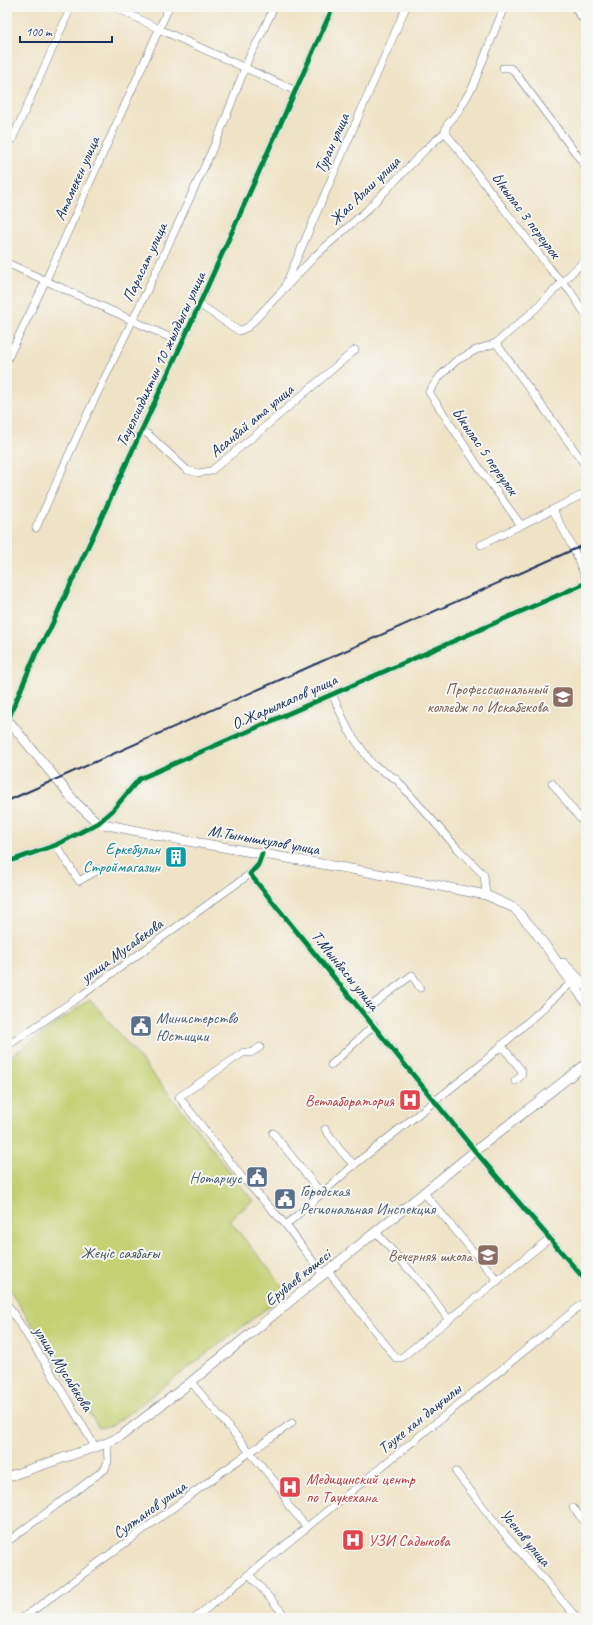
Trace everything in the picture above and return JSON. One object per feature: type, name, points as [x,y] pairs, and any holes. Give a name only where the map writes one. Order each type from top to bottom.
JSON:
[{"type":"main road","name":"М.Тынышкулов улица","points":[[8,720],[76,804],[98,823],[182,840],[486,895],[514,908],[552,953],[571,983],[586,1002]]},
{"type":"main road","name":"М.Тынышкулов улица","points":[[552,953],[586,986]]},
{"type":"main road","name":"Ерубаев көшесі","points":[[7,1478],[96,1448],[121,1436],[191,1382],[475,1151],[586,1064]]},
{"type":"street","points":[[7,150],[71,7]]},
{"type":"street","points":[[115,7],[159,29],[246,67],[296,91]]},
{"type":"street","name":"Атамекен улица","points":[[7,360],[46,280],[168,7]]},
{"type":"street","name":"Парасат улица","points":[[36,528],[83,423],[219,135],[250,55],[274,7]]},
{"type":"street","name":"Тауелсиздиктин 10 жылдыгы улица","points":[[8,720],[36,653],[49,631],[142,431],[333,7]]},
{"type":"street","name":"Туран улица","points":[[283,291],[406,7]]},
{"type":"street","name":"Жас Алаш улица","points":[[199,304],[240,331],[248,327],[315,256],[367,210],[425,150],[446,132],[448,125],[458,112],[473,86],[504,7]]},
{"type":"street","points":[[574,7],[586,23]]},
{"type":"street","points":[[503,68],[510,68],[514,71],[586,167]]},
{"type":"street","name":"Ыкылас 3 переулок","points":[[446,132],[570,291],[586,315]]},
{"type":"street","points":[[586,259],[530,314],[496,343],[586,466]]},
{"type":"street","points":[[7,263],[182,343]]},
{"type":"street","name":"Ыкылас 5 переулок","points":[[496,343],[476,350],[456,362],[440,376],[429,392],[480,469],[521,526]]},
{"type":"street","name":"Асанбай ата улица","points":[[142,431],[149,435],[187,470],[198,473],[211,471],[355,350]]},
{"type":"street","points":[[481,545],[586,493]]},
{"type":"street","points":[[553,510],[574,550],[586,579]]},
{"type":"street","name":"О.Жарылкапов улица","points":[[7,862],[56,845],[98,823],[113,810],[139,779],[586,583]]},
{"type":"street","points":[[332,694],[349,731],[373,765],[396,779],[458,849],[484,875],[486,895]]},
{"type":"street","points":[[552,783],[586,826]]},
{"type":"street","points":[[56,845],[79,881],[100,868]]},
{"type":"street","points":[[250,874],[258,864],[262,854]]},
{"type":"street","name":"Т.Мынбасы улица","points":[[250,874],[364,1012],[475,1151],[586,1281]]},
{"type":"street","name":"улица Мусабекова","points":[[7,1046],[82,995],[250,874]]},
{"type":"street","name":"Т.Мынбасы улица","points":[[364,1012],[412,975],[420,988]]},
{"type":"street","points":[[286,1226],[354,1165],[479,1066],[571,983]]},
{"type":"street","name":"Т.Мынбасы улица","points":[[331,1065],[374,1025]]},
{"type":"street","points":[[501,1045],[522,1070],[521,1076],[515,1081]]},
{"type":"street","points":[[260,1047],[252,1053],[244,1052],[179,1097],[241,1176],[286,1226],[398,1358],[449,1320],[550,1238]]},
{"type":"street","points":[[325,1129],[341,1151],[354,1165]]},
{"type":"street","points":[[273,1133],[322,1194]]},
{"type":"street","points":[[424,1193],[498,1281]]},
{"type":"street","points":[[376,1232],[427,1290],[449,1320]]},
{"type":"street","name":"Тәуке хан даңғылы","points":[[195,1618],[586,1302]]},
{"type":"street","name":"улица Мусабекова","points":[[7,1304],[47,1366],[96,1448]]},
{"type":"street","points":[[191,1382],[281,1489],[288,1505],[307,1527]]},
{"type":"street","name":"Султанов улица","points":[[23,1618],[226,1469],[292,1423]]},
{"type":"street","points":[[7,1542],[105,1469],[108,1461],[107,1443]]},
{"type":"street","name":"Усенов улица","points":[[456,1472],[497,1525],[577,1618]]},
{"type":"street","points":[[573,1508],[586,1523]]},
{"type":"street","points":[[249,1574],[287,1618]]},
{"type":"green space","name":"Жеңіс саябағы","points":[[90,999],[166,1090],[253,1201],[229,1220],[288,1292],[113,1425],[99,1428],[7,1286],[7,1059]]},
{"type":"railway","points":[[7,801],[586,544]]},
{"type":"cycle path","points":[[8,720],[36,653],[49,631],[182,343],[333,7]]},
{"type":"cycle path","points":[[7,862],[56,845],[98,823],[113,810],[139,779],[586,583]]},
{"type":"cycle path","points":[[262,854],[258,865],[250,874],[475,1151],[586,1281]]},
{"type":"place","name":"Профессиональный колледж по Искабекова","points":[[563,697]]},
{"type":"place","name":"Еркебулан Строймагазин","points":[[176,857]]},
{"type":"place","name":"Министерство Юстиции","points":[[141,1026]]},
{"type":"place","name":"Ветлаборатория","points":[[410,1100]]},
{"type":"place","name":"Нотариус","points":[[257,1177]]},
{"type":"place","name":"Городская Региональная Инспекция","points":[[285,1199]]},
{"type":"place","name":"Вечерняя школа","points":[[488,1255]]},
{"type":"place","name":"Медицинский центр по Таукехана","points":[[290,1487]]},
{"type":"place","name":"УЗИ Садыкова","points":[[353,1540]]}]
